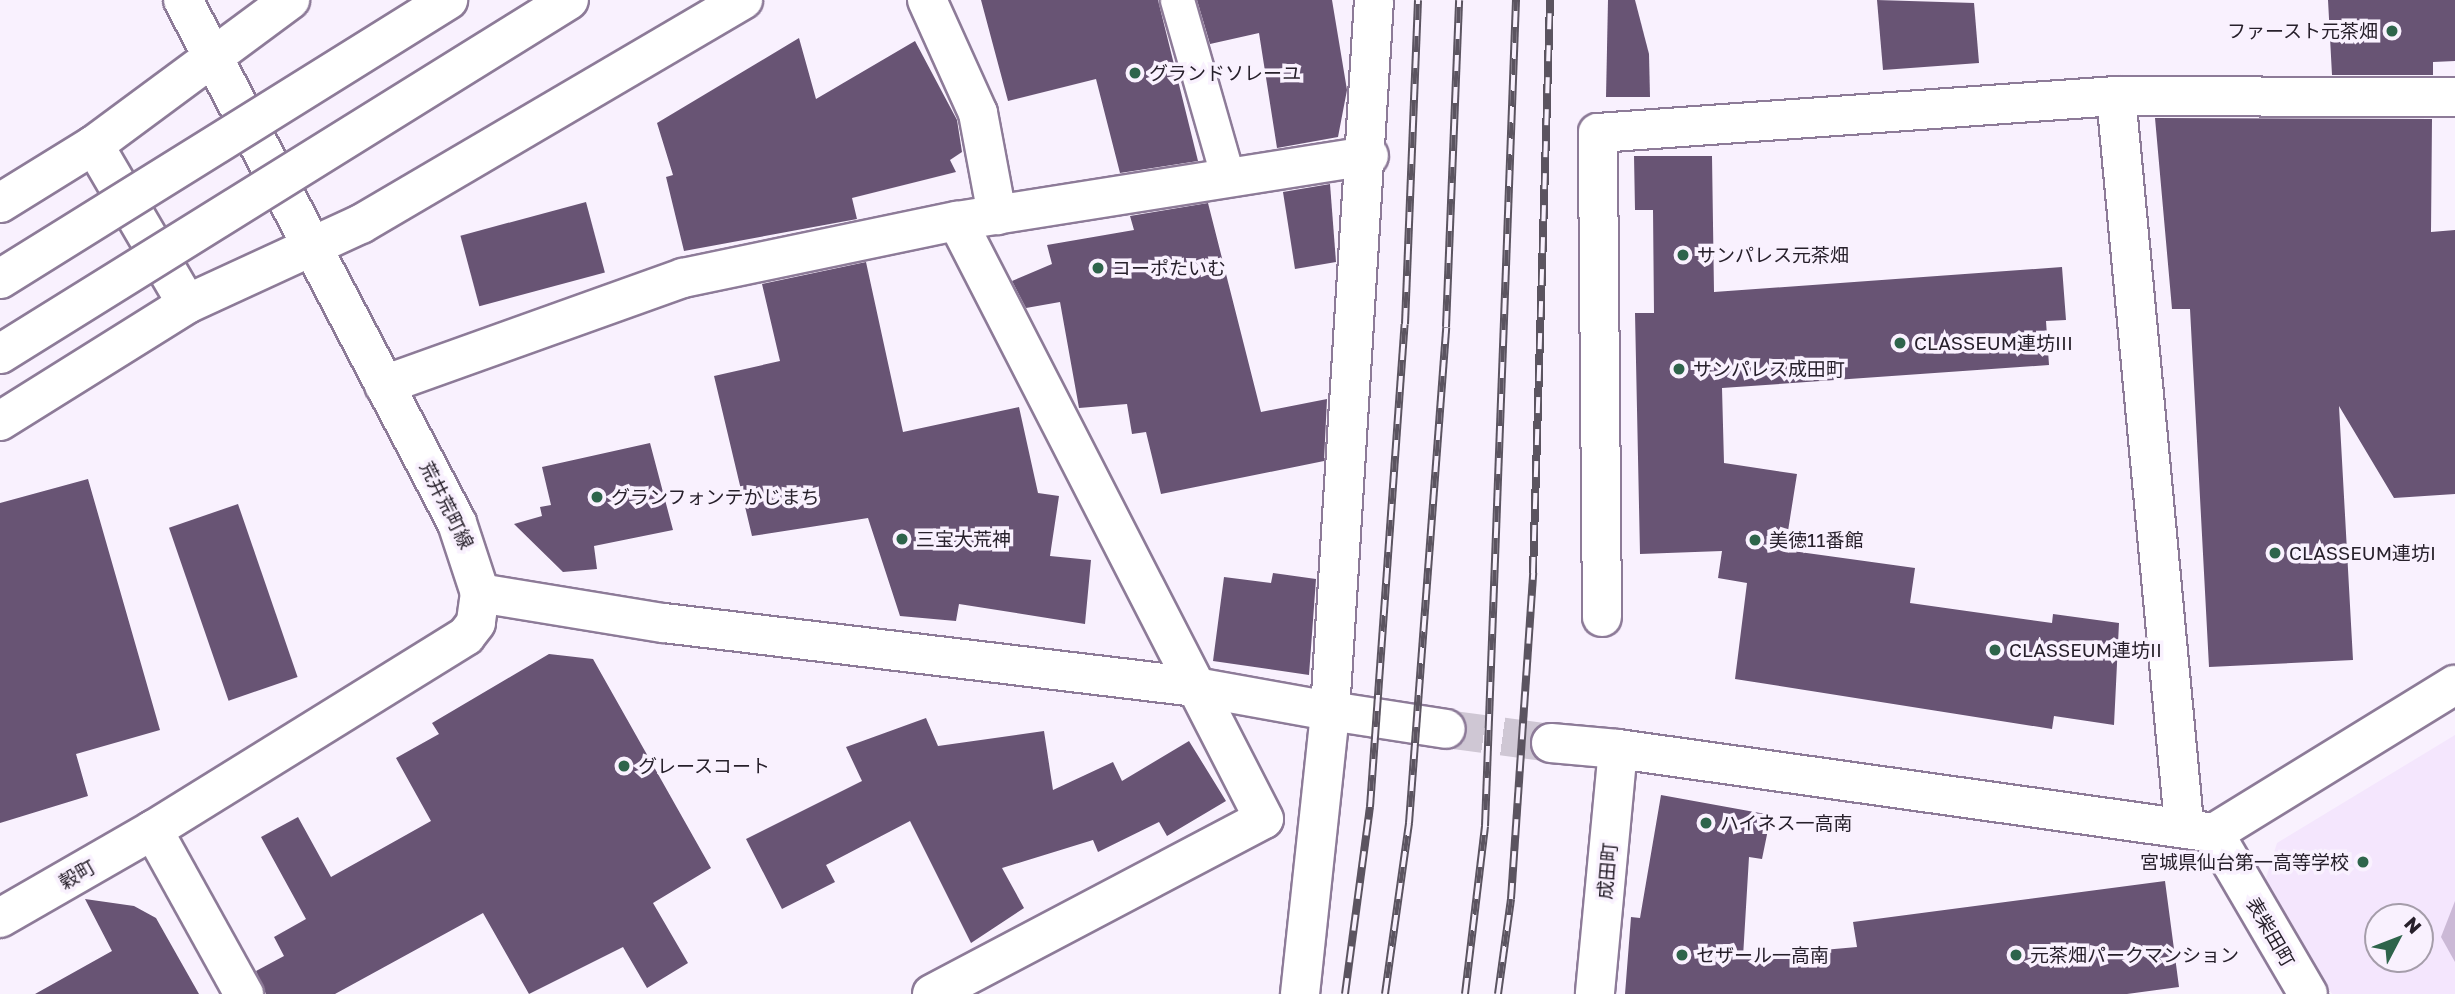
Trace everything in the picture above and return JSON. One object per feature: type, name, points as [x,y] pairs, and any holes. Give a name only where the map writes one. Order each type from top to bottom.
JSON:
[{"type":"street","name":"荒井荒町線","points":[[183,0],[314,246],[471,552],[480,593]]},
{"type":"street","points":[[0,203],[94,145],[290,0]]},
{"type":"street","points":[[0,279],[447,0]]},
{"type":"street","points":[[0,354],[569,0]]},
{"type":"street","points":[[0,421],[187,304],[314,246],[564,111],[743,0]]},
{"type":"street","points":[[928,0],[978,113],[997,215]]},
{"type":"street","points":[[1300,994],[1330,711],[1369,156],[1374,0]]},
{"type":"street","points":[[2116,96],[2199,829]]},
{"type":"street","points":[[1602,617],[1598,133],[2116,96],[2455,97]]},
{"type":"street","points":[[94,145],[187,304]]},
{"type":"street","points":[[384,385],[683,278],[957,221],[1369,156]]},
{"type":"street","points":[[932,994],[1264,819],[957,221]]},
{"type":"street","points":[[244,994],[153,830],[466,636],[480,593],[664,623],[1196,687],[1446,730]]},
{"type":"street","points":[[1551,743],[1618,748],[2199,829],[2455,685]]},
{"type":"street","name":"成田町","points":[[1595,994],[1618,748]]},
{"type":"street","name":"表柴田町","points":[[2199,829],[2308,994]]},
{"type":"street","name":"穀町","points":[[0,918],[153,830]]},
{"type":"lane","points":[[1177,0],[1228,178]]},
{"type":"shaded area","name":"宮城県仙台第一高等学校","points":[[2455,735],[2455,994],[2332,994],[2265,881],[2277,843]]},
{"type":"shaded area","points":[[2455,901],[2455,962],[2441,937]]},
{"type":"building","points":[[981,0],[1158,0],[1198,161],[1120,173],[1096,79],[1008,101]]},
{"type":"building","points":[[1197,0],[1332,0],[1347,90],[1338,137],[1277,148],[1259,33],[1210,44]]},
{"type":"building","points":[[1608,0],[1635,0],[1649,54],[1650,97],[1606,97]]},
{"type":"building","points":[[1877,0],[1974,3],[1979,63],[1883,70]]},
{"type":"building","name":"ファースト元茶畑","points":[[2328,0],[2455,0],[2455,61],[2433,62],[2433,75],[2332,75]]},
{"type":"building","points":[[799,38],[816,99],[915,41],[957,120],[962,152],[950,160],[956,172],[852,198],[857,219],[684,251],[666,177],[673,175],[657,123]]},
{"type":"building","points":[[2155,118],[2432,119],[2431,232],[2455,230],[2455,494],[2394,498],[2339,406],[2353,660],[2209,667],[2190,309],[2172,309]]},
{"type":"building","points":[[1634,156],[1712,156],[1714,292],[2062,267],[2066,320],[2046,321],[2049,365],[1722,388],[1724,463],[1797,474],[1785,550],[1915,568],[1910,603],[2052,623],[2053,614],[2119,623],[2114,725],[2054,716],[2052,729],[1735,679],[1747,583],[1718,578],[1722,551],[1640,554],[1635,313],[1654,313],[1653,210],[1635,210]]},
{"type":"building","points":[[1330,184],[1336,262],[1295,269],[1283,192]]},
{"type":"building","points":[[586,202],[605,273],[479,306],[460,236]]},
{"type":"building","points":[[1208,203],[1261,412],[1327,399],[1324,461],[1161,494],[1146,432],[1132,434],[1127,404],[1079,408],[1060,302],[1026,308],[1012,281],[1052,264],[1047,245],[1134,230],[1130,216]]},
{"type":"building","points":[[866,262],[903,432],[1019,407],[1038,493],[1059,496],[1050,556],[1091,560],[1085,624],[959,604],[956,621],[900,616],[868,518],[752,536],[714,376],[780,361],[762,284]]},
{"type":"building","name":"グランフォンテかじまち","points":[[650,443],[673,530],[594,546],[597,569],[563,572],[514,524],[542,516],[540,507],[551,505],[542,467]]},
{"type":"building","points":[[88,479],[160,730],[76,754],[88,796],[0,823],[0,503]]},
{"type":"building","points":[[238,504],[298,677],[229,701],[169,528]]},
{"type":"building","points":[[1273,573],[1316,579],[1309,675],[1213,661],[1224,577],[1271,583]]},
{"type":"building","points":[[549,654],[593,659],[711,868],[653,903],[688,963],[647,988],[623,947],[529,994],[483,913],[335,994],[266,994],[256,971],[284,956],[274,937],[306,919],[261,837],[298,817],[331,877],[431,821],[396,758],[439,734],[432,723]]},
{"type":"building","points":[[926,718],[938,746],[1044,731],[1053,790],[1113,762],[1122,781],[1189,741],[1226,801],[1167,836],[1159,822],[1098,852],[1093,840],[1002,868],[1024,908],[971,943],[910,821],[826,865],[835,882],[782,909],[746,839],[862,781],[846,747]]},
{"type":"building","points":[[1661,795],[1771,815],[1762,859],[1749,857],[1743,957],[1857,947],[1853,922],[2165,881],[2179,987],[2127,994],[1625,994],[1631,917],[1640,918]]},
{"type":"building","points":[[85,899],[134,906],[156,918],[199,994],[35,994],[112,951]]},
{"type":"tunnel","points":[[1446,729],[1551,743]]},
{"type":"railway","points":[[1345,994],[1370,807],[1405,324],[1418,0]]},
{"type":"railway","points":[[1385,994],[1409,823],[1446,327],[1459,0]]},
{"type":"railway","points":[[1465,994],[1485,826],[1516,0]]},
{"type":"railway","points":[[1498,994],[1511,899],[1533,573],[1550,0]]},
{"type":"place","name":"ファースト元茶畑","points":[[2392,31]]},
{"type":"place","name":"グランドソレーユ","points":[[1135,73]]},
{"type":"place","name":"サンパレス元茶畑","points":[[1683,255]]},
{"type":"place","name":"コーポたいむ","points":[[1098,268]]},
{"type":"place","name":"CLASSEUM連坊III","points":[[1900,343]]},
{"type":"place","name":"サンパレス成田町","points":[[1679,369]]},
{"type":"place","name":"グランフォンテかじまち","points":[[597,497]]},
{"type":"place","name":"三宝大荒神","points":[[902,539]]},
{"type":"place","name":"美徳11番館","points":[[1755,540]]},
{"type":"place","name":"CLASSEUM連坊I","points":[[2275,553]]},
{"type":"place","name":"CLASSEUM連坊II","points":[[1995,650]]},
{"type":"place","name":"グレースコート","points":[[624,766]]},
{"type":"place","name":"ハイネス一高南","points":[[1706,823]]},
{"type":"place","name":"宮城県仙台第一高等学校","points":[[2363,862]]},
{"type":"place","name":"セザール一高南","points":[[1682,955]]},
{"type":"place","name":"元茶畑パークマンション","points":[[2016,955]]}]
